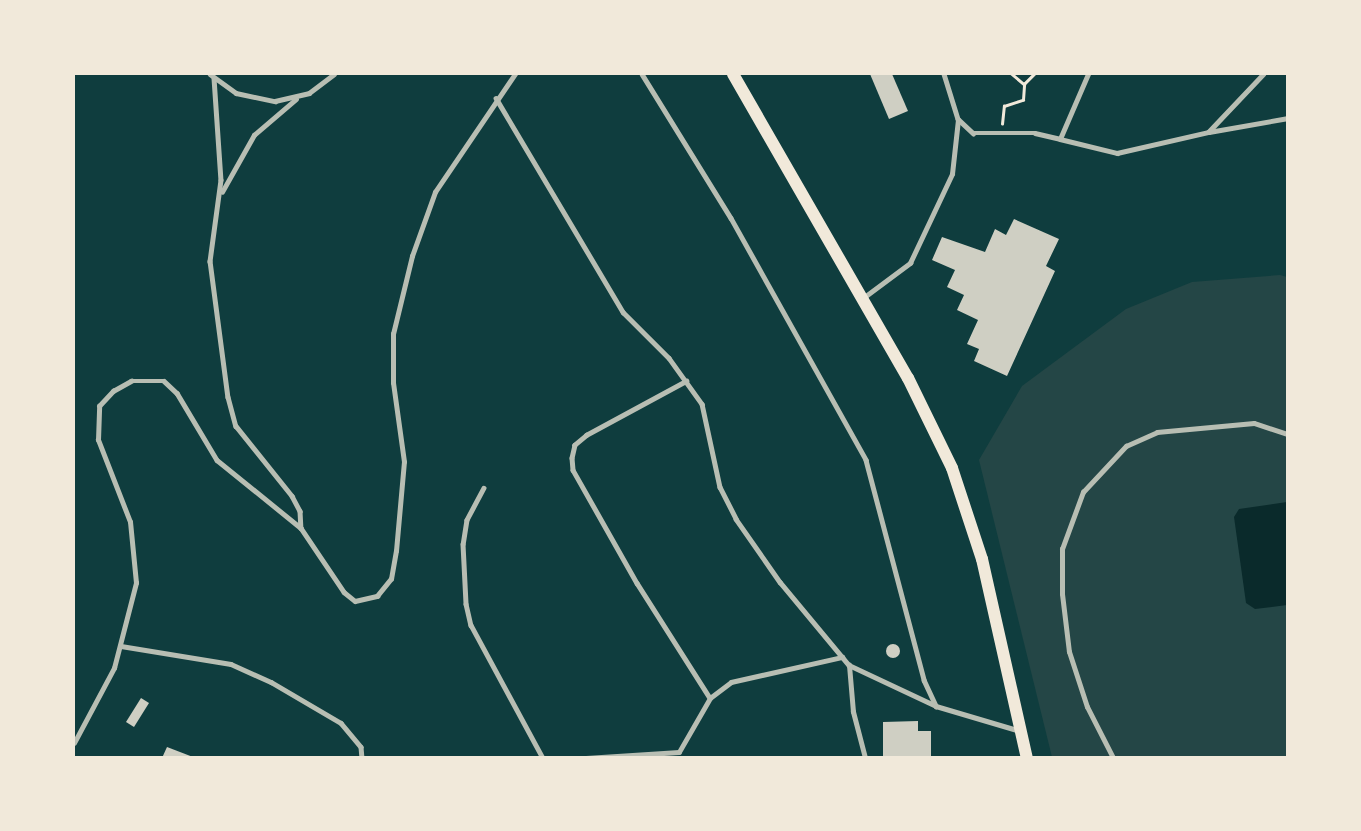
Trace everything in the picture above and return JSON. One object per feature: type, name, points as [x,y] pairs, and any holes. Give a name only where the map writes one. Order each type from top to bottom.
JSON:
[{"type":"main road","points":[[733,74],[863,298],[952,468],[982,559],[1027,758]]},
{"type":"lane","points":[[219,199],[234,165],[254,135],[298,97],[334,74]]},
{"type":"lane","points":[[74,743],[114,668],[136,583],[136,552],[130,522],[98,440],[99,406],[113,391],[131,381],[164,381],[177,393],[218,460],[301,528],[344,592],[355,601],[377,596],[391,579],[404,462],[393,383],[393,334],[398,303],[435,192],[496,98],[515,74]]},
{"type":"lane","points":[[642,74],[738,230],[866,460],[924,680],[936,706]]},
{"type":"lane","points":[[863,298],[910,263],[951,174],[958,119],[944,74]]},
{"type":"lane","points":[[1060,139],[1088,74]]},
{"type":"lane","points":[[1209,132],[1264,74]]},
{"type":"lane","points":[[212,76],[255,100],[298,97]]},
{"type":"lane","points":[[212,76],[219,199],[210,261],[228,397],[236,426],[292,496],[300,511],[301,528]]},
{"type":"lane","points":[[496,98],[622,312],[687,381],[702,404],[720,487],[736,519],[849,666],[936,706],[1021,731]]},
{"type":"lane","points":[[958,119],[973,133],[986,136],[1035,133],[1117,153],[1287,118]]},
{"type":"lane","points":[[687,381],[587,435],[575,445],[572,458],[573,470],[637,583],[710,698]]},
{"type":"lane","points":[[1113,758],[1087,707],[1069,652],[1062,594],[1062,549],[1083,492],[1126,446],[1157,432],[1254,423],[1287,434]]},
{"type":"lane","points":[[484,488],[467,520],[463,544],[466,604],[471,625],[543,758]]},
{"type":"lane","points":[[121,646],[230,664],[271,682],[341,723],[361,747],[362,758]]},
{"type":"lane","points":[[586,758],[596,753],[679,752],[710,698],[731,682],[842,657]]},
{"type":"lane","points":[[849,666],[853,712],[864,758]]},
{"type":"path","points":[[1012,74],[1024,84]]},
{"type":"path","points":[[986,136],[1002,127],[1004,106],[1021,104],[1024,84],[1034,74]]},
{"type":"shaded area","points":[[1280,275],[1287,277],[1287,757],[1052,757],[979,460],[1022,386],[1126,309],[1192,282]]},
{"type":"shaded area","points":[[1287,502],[1287,605],[1255,609],[1246,603],[1234,517],[1239,509]]},
{"type":"building","points":[[870,74],[892,74],[908,111],[889,119]]},
{"type":"building","points":[[1014,219],[1059,239],[1046,266],[1055,271],[1007,376],[974,361],[979,349],[967,344],[978,320],[957,310],[964,295],[947,287],[955,270],[932,260],[942,237],[985,252],[995,229],[1006,235]]},
{"type":"building","points":[[893,644],[898,646],[898,656],[893,658],[888,656],[886,651],[888,646]]},
{"type":"building","points":[[141,698],[149,703],[134,727],[126,722]]},
{"type":"building","points":[[918,721],[918,731],[931,731],[931,756],[883,756],[883,722]]},
{"type":"building","points":[[167,747],[193,757],[193,758],[162,758]]}]
